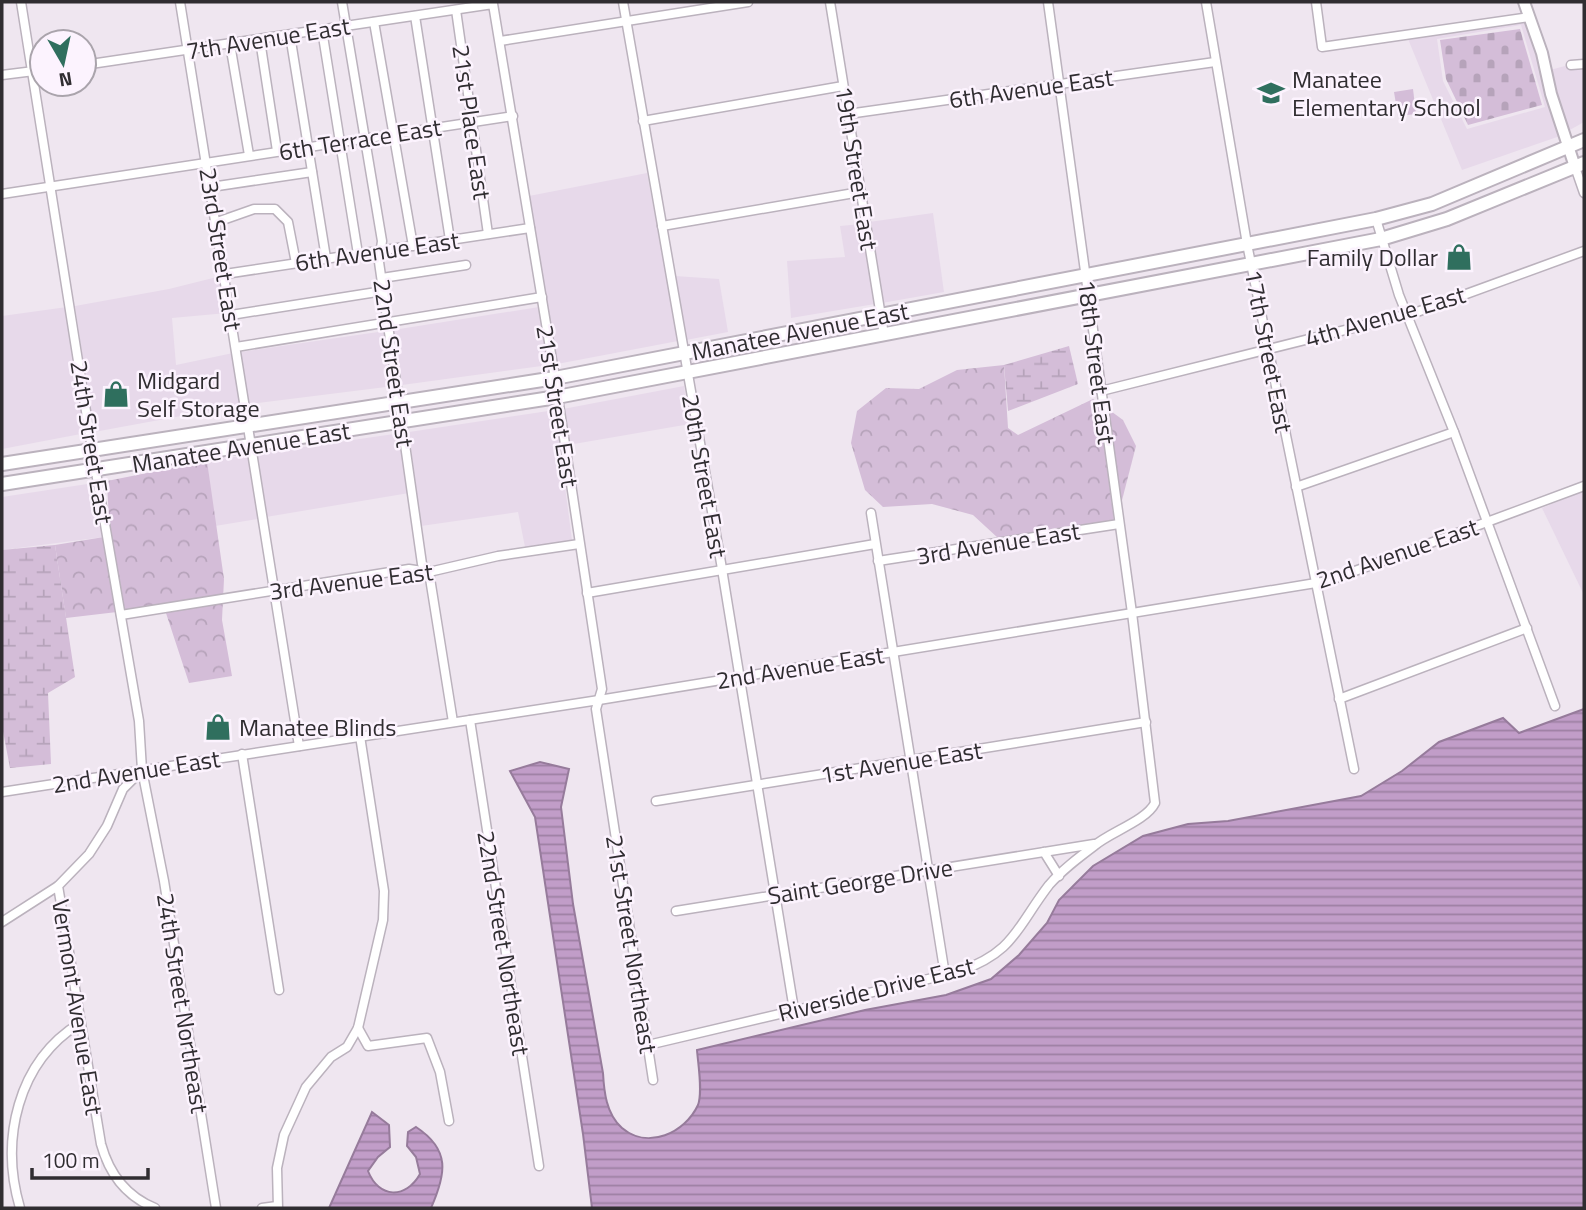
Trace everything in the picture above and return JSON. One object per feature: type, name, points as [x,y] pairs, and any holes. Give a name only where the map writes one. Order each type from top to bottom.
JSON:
[{"type":"main road","points":[[1524,2],[1569,148],[1580,165]]},
{"type":"main road","name":"Manatee Avenue East","points":[[2,464],[555,378],[1376,219],[1432,204],[1584,140]]},
{"type":"main road","name":"Manatee Avenue East","points":[[2,484],[557,397],[1381,239],[1447,219],[1580,165]]},
{"type":"street","name":"24th Street East","points":[[21,2],[28,46]]},
{"type":"street","name":"23rd Street East","points":[[180,2],[299,746]]},
{"type":"street","name":"22nd Street East","points":[[342,2],[382,241],[380,251],[383,291],[401,402],[422,564],[429,572],[453,722]]},
{"type":"street","name":"20th Street East","points":[[623,2],[740,676],[794,1010]]},
{"type":"street","points":[[500,41],[626,19],[748,2]]},
{"type":"street","name":"19th Street East","points":[[830,2],[884,335]]},
{"type":"street","name":"18th Street East","points":[[1048,2],[1155,792],[1154,807],[1148,813],[1097,843]]},
{"type":"street","name":"17th Street East","points":[[1206,2],[1247,244],[1354,769]]},
{"type":"street","points":[[1316,2],[1322,47],[1529,17]]},
{"type":"street","name":"7th Avenue East","points":[[98,63],[493,4]]},
{"type":"street","name":"21st Street East","points":[[493,4],[555,378],[602,689],[596,709],[611,809]]},
{"type":"street","name":"21st Place East","points":[[456,10],[488,234]]},
{"type":"street","points":[[415,16],[450,240]]},
{"type":"street","points":[[374,22],[413,246]]},
{"type":"street","points":[[321,30],[358,254]]},
{"type":"street","points":[[290,35],[326,258]]},
{"type":"street","points":[[260,40],[277,151]]},
{"type":"street","points":[[230,44],[249,155]]},
{"type":"street","name":"6th Avenue East","points":[[848,114],[1215,62]]},
{"type":"street","points":[[1571,65],[1584,64]]},
{"type":"street","points":[[2,75],[28,72]]},
{"type":"street","points":[[643,121],[843,86]]},
{"type":"street","name":"24th Street East","points":[[36,98],[92,449],[139,721],[142,770],[164,881]]},
{"type":"street","name":"6th Terrace East","points":[[2,194],[513,116]]},
{"type":"street","points":[[1580,165],[1584,193]]},
{"type":"street","points":[[211,187],[312,172]]},
{"type":"street","points":[[662,226],[860,192]]},
{"type":"street","points":[[217,222],[254,209],[275,209],[288,222],[296,262]]},
{"type":"street","points":[[1376,219],[1399,295],[1454,432],[1555,706]]},
{"type":"street","name":"6th Avenue East","points":[[225,274],[530,228]]},
{"type":"street","name":"4th Avenue East","points":[[1101,391],[1408,314],[1584,251]]},
{"type":"street","points":[[382,278],[466,265]]},
{"type":"street","points":[[231,315],[383,291]]},
{"type":"street","points":[[236,347],[542,297]]},
{"type":"street","points":[[1296,487],[1454,432]]},
{"type":"street","name":"2nd Avenue East","points":[[2,792],[599,700],[1328,581],[1584,486]]},
{"type":"street","points":[[871,513],[945,975]]},
{"type":"street","name":"3rd Avenue East","points":[[878,561],[1119,524]]},
{"type":"street","name":"3rd Avenue East","points":[[121,615],[409,569],[429,572],[498,556],[579,544]]},
{"type":"street","points":[[587,593],[876,544]]},
{"type":"street","points":[[1339,699],[1527,628]]},
{"type":"street","name":"22nd Street Northeast","points":[[470,720],[539,1166]]},
{"type":"street","name":"1st Avenue East","points":[[656,801],[1146,722]]},
{"type":"street","points":[[262,1208],[277,1207],[279,1156],[297,1104],[318,1071],[331,1057],[347,1048],[358,1028],[379,945],[384,891],[360,736]]},
{"type":"street","points":[[242,754],[279,990]]},
{"type":"street","name":"Vermont Avenue East","points":[[142,770],[123,789],[107,826],[89,854],[58,886],[105,1159],[125,1189],[155,1208]]},
{"type":"street","name":"21st Street Northeast","points":[[611,809],[653,1080]]},
{"type":"street","name":"Saint George Drive","points":[[676,911],[1097,843]]},
{"type":"street","name":"Riverside Drive East","points":[[648,1045],[974,966],[999,952],[1019,932],[1049,886],[1097,843]]},
{"type":"street","points":[[1044,852],[1059,876]]},
{"type":"street","name":"24th Street Northeast","points":[[164,881],[216,1208]]},
{"type":"street","points":[[2,922],[58,886]]},
{"type":"street","points":[[20,1208],[11,1182],[8,1151],[10,1123],[16,1101],[45,1052],[62,1034],[80,1023]]},
{"type":"street","points":[[358,1028],[368,1046],[427,1038],[440,1072],[449,1121]]},
{"type":"shaded area","points":[[1527,22],[1560,136],[1462,170],[1408,39]],"holes":[[[1521,25],[1545,107],[1467,129],[1443,81],[1437,39]]]},
{"type":"shaded area","points":[[1584,61],[1584,122],[1568,131],[1550,70]]},
{"type":"shaded area","points":[[647,173],[678,341],[557,364],[529,196]]},
{"type":"shaded area","points":[[933,213],[944,292],[882,303],[869,222]]},
{"type":"shaded area","points":[[861,224],[875,304],[791,318],[787,261],[845,257],[840,226]]},
{"type":"shaded area","points":[[221,276],[227,313],[172,318],[176,365],[233,353],[241,405],[94,432],[75,306],[169,289]]},
{"type":"shaded area","points":[[675,276],[719,279],[728,332],[686,340]]},
{"type":"shaded area","points":[[67,307],[86,433],[2,449],[2,316]]},
{"type":"shaded area","points":[[539,307],[549,365],[402,385],[393,330]]},
{"type":"shaded area","points":[[385,331],[394,386],[249,404],[241,352]]},
{"type":"shaded area","points":[[684,386],[690,424],[568,445],[563,409]]},
{"type":"shaded area","points":[[555,410],[572,540],[525,547],[518,512],[421,526],[409,432]]},
{"type":"shaded area","points":[[401,433],[409,493],[266,517],[256,454]]},
{"type":"shaded area","points":[[248,455],[258,519],[215,526],[207,461]]},
{"type":"shaded area","points":[[94,483],[104,537],[2,550],[2,497]]},
{"type":"shaded area","points":[[1584,491],[1584,595],[1542,508]]},
{"type":"shaded area","points":[[1584,709],[1584,1208],[592,1208],[535,817],[510,771],[540,762],[569,769],[561,807],[573,904],[607,1102],[612,1116],[622,1128],[643,1138],[654,1138],[684,1124],[698,1105],[700,1086],[697,1050],[865,1010],[946,995],[991,979],[1019,955],[1047,923],[1059,900],[1093,866],[1143,836],[1188,824],[1228,821],[1361,796],[1402,771],[1439,742],[1503,718],[1519,733]]},
{"type":"shaded area","points":[[372,1112],[389,1125],[390,1147],[368,1171],[379,1187],[386,1191],[408,1188],[420,1174],[416,1157],[407,1146],[408,1132],[416,1127],[435,1145],[440,1154],[442,1173],[431,1208],[329,1208]]},
{"type":"green space","points":[[1520,29],[1542,105],[1468,125],[1446,79],[1440,40]]},
{"type":"green space","points":[[1413,89],[1416,114],[1398,116],[1394,92]]},
{"type":"green space","points":[[1069,346],[1078,384],[1008,411],[1004,365]]},
{"type":"green space","points":[[1004,365],[1008,428],[1018,435],[1093,399],[1099,403],[1114,520],[998,538],[973,515],[932,504],[883,507],[865,490],[851,443],[857,411],[886,388],[919,389],[957,370]]},
{"type":"green space","points":[[1108,409],[1123,420],[1136,446],[1120,508]]},
{"type":"green space","points":[[207,461],[224,579],[222,620],[232,676],[189,683],[164,607],[125,611],[109,521],[107,481]]},
{"type":"green space","points":[[104,537],[117,612],[66,618],[55,545]]},
{"type":"green space","points":[[55,545],[75,677],[48,693],[51,764],[10,768],[2,726],[2,550]]},
{"type":"place","name":"Manatee Elementary School","points":[[1271,93]]},
{"type":"place","name":"Family Dollar","points":[[1459,257]]},
{"type":"place","name":"Midgard Self Storage","points":[[116,394]]},
{"type":"place","name":"Manatee Blinds","points":[[218,727]]}]
